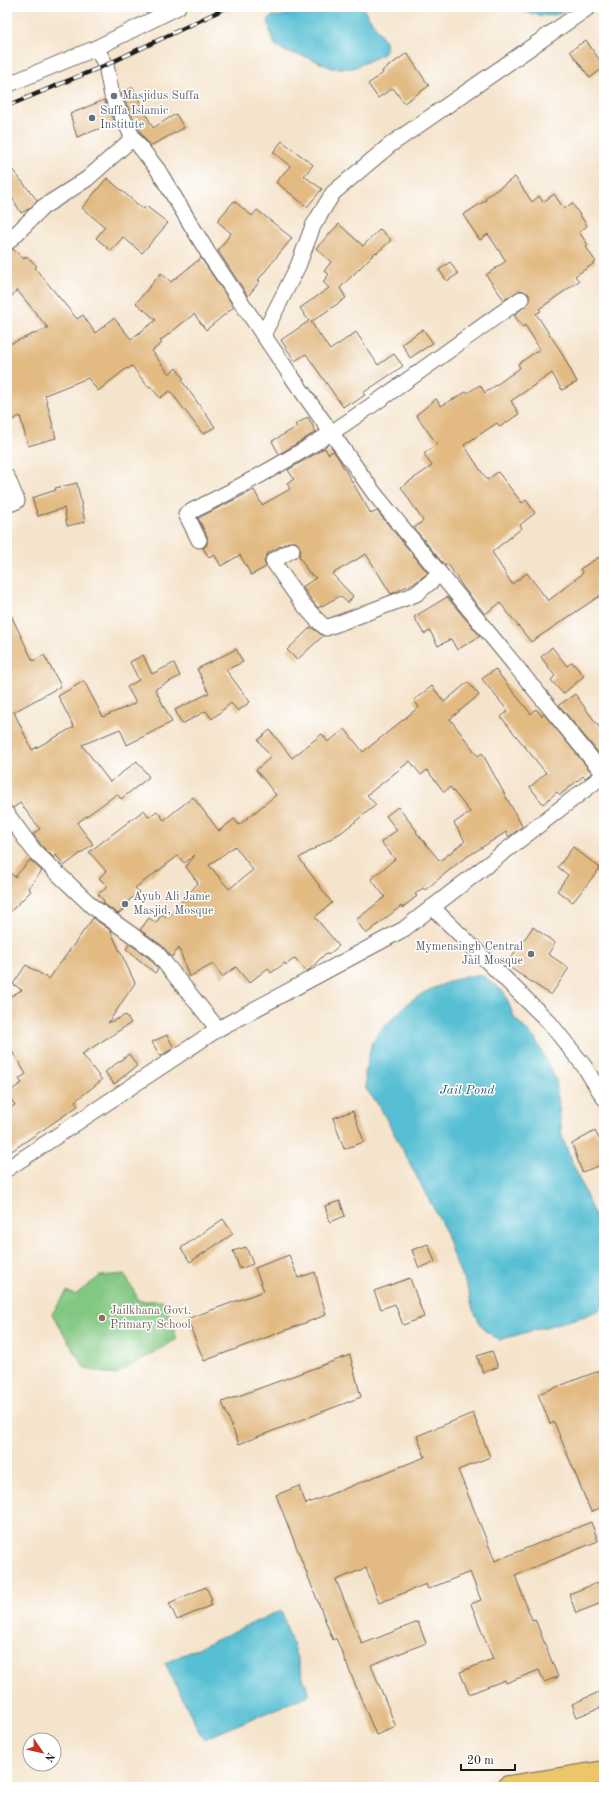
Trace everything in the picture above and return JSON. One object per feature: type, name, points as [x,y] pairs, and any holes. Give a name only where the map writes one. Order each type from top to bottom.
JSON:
[{"type":"highway","points":[[508,1787],[604,1772]]},
{"type":"street","points":[[7,85],[96,48],[178,7]]},
{"type":"street","points":[[263,335],[298,266],[313,226],[333,193],[390,145],[589,7]]},
{"type":"street","points":[[7,1169],[218,1029],[404,929],[604,775],[374,492],[263,335],[208,253],[158,170],[133,138],[112,96],[106,65],[96,48]]},
{"type":"street","points":[[7,243],[43,207],[87,179],[133,138]]},
{"type":"street","points":[[199,540],[186,514],[279,465],[331,432],[521,299]]},
{"type":"street","points":[[7,477],[17,502],[7,505]]},
{"type":"street","points":[[292,550],[273,561],[303,604],[326,628],[416,594],[440,574]]},
{"type":"street","points":[[7,814],[35,852],[93,907],[156,952],[218,1029]]},
{"type":"street","points":[[432,907],[549,1022],[584,1066],[604,1098]]},
{"type":"green space","points":[[125,1274],[139,1301],[165,1301],[177,1339],[115,1375],[85,1369],[52,1314],[67,1291],[75,1295],[100,1276]]},
{"type":"water","points":[[312,7],[362,7],[385,41],[386,51],[384,54],[353,68],[332,68],[307,57],[286,52],[275,45],[268,20],[272,16],[281,16]]},
{"type":"water","points":[[514,7],[567,7],[555,15],[543,16],[530,14]]},
{"type":"water","name":"Jail Pond","points":[[482,975],[504,992],[514,1017],[535,1039],[556,1080],[562,1137],[604,1239],[604,1304],[599,1310],[585,1316],[499,1340],[484,1330],[473,1310],[467,1287],[454,1259],[445,1230],[380,1107],[366,1089],[365,1072],[372,1042],[379,1032],[409,1002],[427,991],[458,978]]},
{"type":"water","points":[[281,1610],[309,1695],[203,1739],[165,1663]]},
{"type":"building","points":[[586,40],[604,67],[590,78],[570,51]]},
{"type":"building","points":[[407,53],[429,86],[404,103],[393,88],[378,98],[368,84],[383,73],[382,71]]},
{"type":"building","points":[[133,88],[153,128],[176,114],[184,128],[150,146],[141,133],[121,93]]},
{"type":"building","name":"Suffa Islamic Institute","points":[[104,100],[115,123],[77,137],[70,114]]},
{"type":"building","points":[[282,141],[313,165],[304,176],[322,189],[307,207],[276,182],[290,166],[273,152]]},
{"type":"building","points":[[7,163],[37,200],[30,208],[21,213],[7,189]]},
{"type":"building","points":[[515,177],[532,202],[539,196],[543,202],[554,194],[564,209],[572,203],[587,226],[579,232],[588,245],[586,247],[596,262],[575,276],[579,281],[539,309],[541,311],[536,314],[560,350],[577,382],[562,390],[552,373],[511,401],[519,414],[500,427],[497,423],[464,445],[487,480],[498,472],[522,503],[526,500],[535,513],[520,525],[522,528],[492,552],[512,584],[527,573],[548,601],[583,573],[580,569],[604,554],[604,593],[531,642],[500,603],[485,614],[463,587],[448,564],[445,566],[414,528],[423,521],[401,487],[432,466],[424,454],[437,444],[416,415],[436,399],[441,406],[480,385],[485,393],[520,368],[518,364],[540,349],[525,325],[523,327],[514,315],[529,303],[529,294],[520,290],[504,300],[486,275],[506,261],[488,234],[480,240],[463,215],[486,200],[485,198]]},
{"type":"building","points":[[107,178],[143,209],[146,206],[168,223],[142,253],[123,237],[111,251],[96,238],[105,227],[82,208]]},
{"type":"building","points":[[234,201],[252,216],[257,210],[292,238],[258,280],[260,281],[248,296],[218,251],[231,233],[217,221]]},
{"type":"building","points":[[339,224],[363,246],[380,229],[391,240],[377,253],[376,252],[340,288],[346,298],[311,322],[330,350],[356,332],[378,365],[394,354],[403,366],[363,393],[365,395],[352,404],[350,402],[343,407],[306,354],[295,361],[281,340],[309,321],[300,308],[329,288],[323,282],[329,274],[324,271],[331,262],[316,248]]},
{"type":"building","points":[[13,249],[24,259],[26,256],[37,266],[35,268],[77,319],[83,315],[95,333],[114,318],[131,339],[156,320],[136,303],[161,273],[171,282],[201,258],[234,307],[206,330],[194,314],[160,341],[162,343],[152,351],[169,374],[176,368],[184,379],[182,381],[215,427],[203,434],[170,391],[160,398],[150,386],[148,387],[132,366],[128,369],[127,368],[98,391],[88,378],[45,395],[56,438],[28,446],[20,416],[7,423],[7,345],[48,328],[17,290],[7,302],[7,252]]},
{"type":"building","points":[[450,262],[458,274],[447,281],[439,270]]},
{"type":"building","points":[[423,329],[433,343],[410,358],[402,344]]},
{"type":"building","points":[[308,417],[316,432],[279,454],[272,441],[297,427],[295,425]]},
{"type":"building","points":[[325,448],[328,454],[333,451],[337,456],[371,514],[377,511],[428,573],[416,582],[391,594],[366,554],[332,574],[353,596],[348,603],[340,596],[318,608],[302,587],[316,578],[309,573],[299,556],[301,550],[296,542],[288,542],[268,553],[264,561],[266,567],[251,575],[240,555],[221,566],[214,554],[209,557],[203,548],[207,545],[207,536],[198,518],[254,490],[262,505],[290,489],[287,483],[294,479],[288,470]]},
{"type":"building","points":[[77,483],[85,522],[67,526],[64,508],[38,516],[32,498],[56,490],[55,488]]},
{"type":"building","points":[[447,597],[480,636],[457,650],[451,639],[438,646],[430,631],[424,634],[414,617]]},
{"type":"building","points":[[7,607],[33,661],[44,655],[61,686],[14,712],[32,750],[74,727],[58,696],[84,681],[103,717],[136,703],[127,687],[139,680],[130,662],[143,655],[152,674],[174,663],[180,676],[155,689],[172,722],[127,745],[120,729],[82,745],[110,782],[137,761],[149,777],[121,799],[117,794],[77,823],[93,844],[64,866],[56,855],[54,858],[33,834],[40,829],[20,803],[13,808],[7,805]]},
{"type":"building","points":[[311,627],[323,636],[297,660],[287,650]]},
{"type":"building","points":[[552,647],[567,666],[572,662],[584,676],[563,694],[551,680],[555,676],[541,657]]},
{"type":"building","points":[[236,649],[243,662],[226,670],[250,702],[238,711],[231,703],[212,719],[206,711],[182,724],[175,710],[209,693],[197,669]]},
{"type":"building","points":[[495,669],[531,714],[536,709],[542,716],[544,714],[592,773],[585,778],[583,776],[560,795],[557,792],[543,804],[530,787],[546,773],[501,717],[508,711],[482,679]]},
{"type":"building","points":[[468,682],[479,695],[450,719],[478,756],[482,753],[522,826],[509,837],[506,832],[462,860],[425,890],[423,888],[415,894],[417,896],[402,908],[401,906],[366,934],[356,920],[385,897],[371,879],[395,859],[381,842],[397,830],[386,816],[398,807],[440,861],[465,841],[454,823],[470,812],[450,787],[444,792],[427,770],[421,775],[410,761],[367,795],[376,805],[342,832],[299,858],[332,903],[315,917],[339,946],[328,955],[326,953],[309,970],[306,971],[295,958],[271,973],[268,968],[249,983],[236,967],[222,977],[213,964],[189,977],[179,948],[172,957],[161,945],[140,930],[149,918],[156,923],[162,914],[168,918],[198,883],[186,867],[195,855],[184,863],[178,856],[135,888],[139,892],[127,902],[130,904],[118,914],[103,903],[104,901],[98,894],[108,887],[99,878],[106,871],[89,852],[144,810],[149,817],[157,811],[164,820],[193,797],[219,831],[234,819],[239,825],[276,795],[256,770],[271,757],[258,740],[270,730],[292,758],[322,734],[328,742],[345,729],[363,752],[419,707],[414,700],[432,686],[444,702]],"holes":[[[235,846],[253,870],[229,889],[209,865]]]},
{"type":"building","points":[[575,694],[604,734],[604,760],[559,705]]},
{"type":"building","points":[[573,847],[600,868],[573,902],[557,891],[568,875],[558,867]]},
{"type":"building","points":[[30,860],[42,871],[28,888],[31,891],[7,915],[7,871],[15,877]]},
{"type":"building","points":[[93,918],[110,930],[135,983],[108,1023],[126,1015],[131,1023],[82,1054],[102,1080],[75,1101],[78,1106],[7,1154],[7,1110],[15,1105],[7,1093],[22,1083],[19,1079],[26,1074],[7,1043],[7,998],[22,990],[13,984],[26,965],[49,979]]},
{"type":"building","points":[[533,927],[555,943],[548,954],[569,968],[551,995],[506,965]]},
{"type":"building","points":[[130,944],[150,959],[158,969],[155,973],[126,949]]},
{"type":"building","points":[[167,1035],[174,1048],[160,1056],[152,1042]]},
{"type":"building","points":[[129,1054],[137,1066],[114,1084],[105,1072]]},
{"type":"building","points":[[353,1111],[364,1142],[344,1149],[333,1118]]},
{"type":"building","points":[[595,1131],[604,1148],[604,1164],[582,1172],[572,1144]]},
{"type":"building","points":[[340,1201],[345,1216],[330,1222],[325,1206]]},
{"type":"building","points":[[223,1219],[233,1234],[190,1262],[181,1248]]},
{"type":"building","points":[[428,1244],[435,1262],[419,1268],[412,1250]]},
{"type":"building","points":[[246,1247],[253,1264],[240,1269],[233,1251]]},
{"type":"building","points":[[289,1255],[298,1278],[315,1272],[326,1315],[204,1361],[187,1319],[264,1291],[255,1268]]},
{"type":"building","points":[[410,1278],[424,1317],[403,1325],[395,1304],[381,1309],[374,1291]]},
{"type":"building","points":[[492,1351],[498,1367],[483,1373],[477,1356]]},
{"type":"building","points":[[350,1355],[361,1397],[239,1444],[222,1402]]},
{"type":"building","points":[[604,1369],[604,1506],[591,1512],[554,1422],[550,1424],[538,1394]]},
{"type":"building","points":[[473,1413],[490,1457],[458,1470],[495,1561],[591,1522],[598,1541],[515,1575],[532,1620],[535,1619],[558,1677],[544,1682],[539,1670],[506,1683],[505,1680],[469,1694],[460,1672],[493,1659],[471,1604],[481,1600],[470,1572],[428,1589],[426,1584],[379,1603],[366,1568],[336,1580],[362,1644],[418,1622],[426,1643],[371,1665],[396,1727],[376,1735],[336,1638],[333,1640],[276,1495],[299,1486],[306,1504],[425,1457],[417,1436]]},
{"type":"building","points":[[604,1580],[604,1602],[576,1613],[569,1594]]},
{"type":"building","points":[[206,1587],[212,1600],[210,1601],[212,1605],[177,1620],[169,1603]]},
{"type":"building","points":[[599,1692],[604,1706],[577,1717],[572,1704]]},
{"type":"railway","points":[[7,106],[106,65],[228,7]]},
{"type":"place","name":"Masjidus Suffa","points":[[114,96]]},
{"type":"place","name":"Suffa Islamic Institute","points":[[92,118]]},
{"type":"place","name":"Ayub Ali Jame Masjid, Mosque","points":[[125,904]]},
{"type":"place","name":"Mymensingh Central Jail Mosque","points":[[531,954]]},
{"type":"place","name":"Jailkhana Govt. Primary School","points":[[102,1318]]}]
